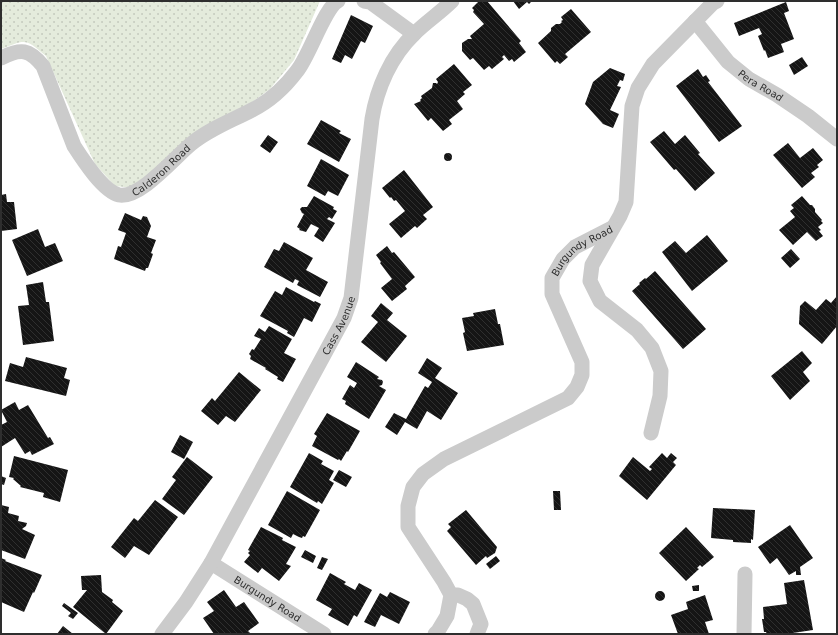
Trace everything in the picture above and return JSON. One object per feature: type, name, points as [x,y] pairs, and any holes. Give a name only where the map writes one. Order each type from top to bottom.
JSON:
[{"type":"street","name":"Calderon Road","points":[[1,58],[10,54],[25,51],[35,56],[43,66],[74,146],[80,156],[106,188],[119,195],[132,194],[142,188],[190,144],[204,134],[253,109],[273,96],[287,84],[306,57],[326,14],[335,2],[338,1]]},
{"type":"street","points":[[364,1],[370,2],[414,34]]},
{"type":"street","name":"Cass Avenue","points":[[162,634],[186,602],[211,563],[344,318],[351,298],[372,119],[378,91],[389,69],[414,34],[452,1]]},
{"type":"street","name":"Burgundy Road","points":[[451,595],[408,527],[408,506],[413,487],[423,474],[444,459],[568,398],[577,387],[582,375],[582,362],[552,294],[552,278],[563,259],[575,247],[612,228],[620,216],[626,202],[632,106],[638,88],[653,64],[713,3],[717,1]]},
{"type":"street","name":"Pera Road","points":[[695,21],[728,62],[738,71],[777,95],[837,138]]},
{"type":"street","points":[[612,228],[592,265],[590,282],[600,301],[637,330],[652,348],[661,371],[660,396],[651,432]]},
{"type":"street","name":"Burgundy Road","points":[[211,563],[324,634]]},
{"type":"street","points":[[744,634],[745,574]]},
{"type":"street","points":[[435,634],[447,616],[451,595],[458,595],[474,604],[481,624],[477,634]]},
{"type":"green space","points":[[1,1],[320,1],[294,60],[270,89],[134,188],[115,186],[95,164],[46,56],[34,46],[25,42],[16,43],[1,49]]},
{"type":"building","points":[[479,1],[487,1],[521,41],[519,43],[526,52],[514,62],[512,59],[509,61],[504,55],[502,57],[504,59],[492,69],[489,66],[484,70],[473,58],[470,60],[462,51],[462,43],[468,39],[472,39],[470,36],[484,24],[473,12],[474,10],[472,8]]},
{"type":"building","points":[[513,1],[532,1],[529,4],[527,2],[519,9]]},
{"type":"building","points":[[786,2],[789,11],[784,13],[794,39],[781,44],[784,52],[768,58],[758,36],[762,34],[759,28],[739,36],[734,23]]},
{"type":"building","points":[[571,9],[591,32],[565,54],[568,57],[560,64],[557,61],[555,63],[538,43],[551,31],[551,28],[562,22],[561,21],[563,20],[561,17]]},
{"type":"building","points":[[351,15],[373,26],[365,43],[361,41],[352,59],[345,55],[341,63],[332,59]]},
{"type":"building","points":[[802,57],[808,66],[794,75],[789,65]]},
{"type":"building","points":[[454,64],[472,85],[463,92],[465,94],[457,101],[463,109],[449,120],[452,124],[443,131],[431,118],[428,121],[414,104],[421,101],[421,96],[432,88],[433,83],[437,84],[438,82],[436,79]]},
{"type":"building","points":[[610,68],[625,74],[623,81],[620,80],[617,86],[621,87],[610,110],[619,114],[613,128],[603,124],[585,104],[593,82]]},
{"type":"building","points":[[698,69],[703,77],[706,75],[710,81],[708,82],[742,126],[719,142],[676,86]]},
{"type":"building","points":[[321,120],[341,131],[339,133],[351,139],[339,162],[307,144]]},
{"type":"building","points":[[664,131],[675,144],[685,135],[700,153],[698,154],[715,173],[695,191],[676,169],[674,170],[650,142]]},
{"type":"building","points":[[268,135],[278,142],[270,153],[260,146]]},
{"type":"building","points":[[788,143],[800,158],[813,148],[823,160],[817,165],[819,167],[811,173],[815,177],[802,188],[773,155]]},
{"type":"building","points":[[448,153],[451,154],[451,160],[448,161],[445,160],[444,157],[445,154]]},
{"type":"building","points":[[321,159],[349,175],[338,196],[328,191],[325,196],[307,186]]},
{"type":"building","points":[[404,170],[433,207],[423,215],[427,219],[417,228],[415,226],[401,238],[389,224],[405,211],[396,200],[394,201],[391,197],[390,198],[382,188]]},
{"type":"building","points":[[6,194],[7,202],[14,202],[17,229],[1,231],[1,195]]},
{"type":"building","points":[[314,196],[334,207],[333,209],[337,211],[332,219],[329,217],[327,219],[335,223],[323,242],[314,236],[319,228],[311,224],[306,232],[299,230],[300,229],[297,227],[304,214],[300,209],[302,207],[307,207]]},
{"type":"building","points":[[802,196],[810,205],[812,205],[815,212],[822,220],[821,221],[823,223],[818,227],[823,236],[816,241],[807,232],[793,245],[779,230],[795,217],[790,211],[794,208],[791,205]]},
{"type":"building","points":[[125,213],[141,220],[143,216],[147,217],[151,226],[147,237],[156,240],[151,253],[153,254],[148,268],[146,268],[145,271],[114,259],[118,246],[121,247],[126,233],[118,230]]},
{"type":"building","points":[[38,229],[45,247],[55,243],[63,261],[27,276],[12,240]]},
{"type":"building","points":[[707,235],[728,261],[692,291],[662,252],[675,241],[686,253]]},
{"type":"building","points":[[284,242],[313,258],[306,270],[328,282],[320,297],[297,285],[299,281],[295,279],[293,283],[264,267],[274,249],[279,251]]},
{"type":"building","points":[[387,246],[415,277],[405,286],[407,289],[392,301],[381,288],[392,279],[376,255]]},
{"type":"building","points":[[791,249],[800,259],[790,268],[781,258]]},
{"type":"building","points":[[655,271],[706,329],[683,349],[632,291],[640,284],[639,283]]},
{"type":"building","points":[[43,282],[46,302],[49,302],[54,341],[23,345],[18,306],[29,305],[26,285]]},
{"type":"building","points":[[286,287],[314,302],[315,301],[321,304],[312,322],[304,318],[294,337],[287,333],[288,331],[260,316],[275,291],[282,295]]},
{"type":"building","points":[[837,296],[837,326],[822,344],[799,324],[800,306],[805,301],[816,310],[826,299],[831,303]]},
{"type":"building","points":[[381,303],[393,313],[387,320],[407,336],[386,362],[361,342],[378,322],[371,316]]},
{"type":"building","points":[[495,309],[498,324],[500,324],[504,345],[467,351],[463,333],[465,332],[462,318],[474,316],[473,313]]},
{"type":"building","points":[[269,326],[292,339],[284,353],[296,359],[283,382],[277,379],[278,377],[265,369],[266,368],[250,359],[251,356],[249,354],[252,349],[254,350],[261,339],[254,336],[259,328],[265,332]]},
{"type":"building","points":[[802,351],[812,363],[803,372],[810,381],[790,400],[771,376]]},
{"type":"building","points":[[26,357],[67,368],[64,378],[70,380],[66,396],[5,381],[10,363],[23,367]]},
{"type":"building","points":[[427,358],[442,368],[435,378],[458,393],[441,420],[427,411],[417,429],[405,422],[397,435],[385,427],[394,413],[406,419],[425,386],[428,388],[432,382],[418,373]]},
{"type":"building","points":[[356,362],[379,377],[377,379],[382,380],[383,382],[382,385],[379,386],[386,390],[369,419],[345,404],[346,401],[342,399],[350,385],[354,388],[357,383],[347,377]]},
{"type":"building","points":[[239,372],[261,390],[235,422],[226,416],[218,425],[201,411],[212,398],[215,401]]},
{"type":"building","points":[[15,402],[19,410],[28,405],[48,438],[50,437],[54,444],[32,455],[30,451],[25,454],[15,438],[1,447],[1,425],[7,422],[1,410]]},
{"type":"building","points":[[327,413],[360,431],[341,461],[312,446],[317,436],[314,434]]},
{"type":"building","points":[[180,435],[193,442],[184,459],[171,452]]},
{"type":"building","points":[[309,453],[323,461],[321,464],[334,471],[329,480],[334,483],[322,504],[318,501],[317,503],[290,487]]},
{"type":"building","points":[[662,453],[667,458],[671,453],[677,458],[673,462],[676,465],[647,500],[619,476],[633,457],[650,471],[652,469],[649,467]]},
{"type":"building","points":[[14,456],[68,470],[60,502],[43,497],[44,493],[20,487],[21,486],[13,479],[14,478],[9,477]]},
{"type":"building","points":[[187,457],[213,477],[184,515],[162,499],[176,480],[172,477]]},
{"type":"building","points":[[339,470],[352,477],[346,487],[333,480]]},
{"type":"building","points":[[1,476],[6,478],[4,485],[1,484]]},
{"type":"building","points":[[287,491],[320,510],[305,537],[303,536],[302,538],[293,534],[291,538],[268,525]]},
{"type":"building","points":[[553,491],[560,491],[561,510],[554,510]]},
{"type":"building","points":[[155,500],[178,517],[149,555],[134,546],[125,558],[111,547],[134,518],[138,521]]},
{"type":"building","points":[[1,505],[9,507],[8,513],[19,516],[18,521],[27,523],[22,529],[35,535],[25,559],[1,550]]},
{"type":"building","points":[[713,508],[755,510],[753,540],[751,539],[751,543],[733,542],[733,540],[711,538]]},
{"type":"building","points":[[466,510],[497,547],[495,553],[487,558],[486,556],[476,565],[447,531],[451,527],[448,524]]},
{"type":"building","points":[[790,525],[813,558],[800,567],[801,575],[796,575],[796,571],[789,575],[777,558],[770,564],[758,547]]},
{"type":"building","points":[[261,527],[283,538],[282,540],[296,547],[286,564],[291,566],[279,581],[262,568],[258,573],[244,562],[250,555],[248,553],[250,551],[248,550]]},
{"type":"building","points":[[686,527],[714,557],[702,567],[700,565],[697,568],[699,569],[686,581],[659,553]]},
{"type":"building","points":[[305,550],[316,556],[313,563],[301,557]]},
{"type":"building","points":[[496,556],[500,561],[490,569],[486,564]]},
{"type":"building","points":[[322,557],[328,559],[322,570],[317,568]]},
{"type":"building","points":[[1,558],[6,560],[5,561],[42,575],[24,612],[1,602]]},
{"type":"building","points":[[330,573],[346,582],[344,584],[355,590],[359,583],[372,590],[357,617],[354,615],[348,626],[328,615],[332,609],[316,600]]},
{"type":"building","points":[[101,575],[102,592],[113,600],[112,602],[123,611],[106,634],[73,607],[87,590],[82,590],[81,576]]},
{"type":"building","points":[[804,580],[813,630],[786,634],[767,634],[764,632],[762,619],[764,619],[763,607],[787,604],[784,583]]},
{"type":"building","points":[[699,585],[699,591],[693,591],[692,586]]},
{"type":"building","points":[[224,590],[236,607],[244,602],[259,623],[248,631],[250,633],[249,634],[214,634],[203,618],[214,611],[207,602]]},
{"type":"building","points":[[658,591],[662,591],[664,592],[664,600],[658,601],[655,598],[655,594]]},
{"type":"building","points":[[390,592],[410,602],[399,624],[381,615],[375,627],[364,622],[380,593],[387,597]]},
{"type":"building","points":[[705,595],[713,620],[705,622],[709,634],[678,634],[671,615],[688,609],[686,602]]},
{"type":"building","points":[[64,603],[78,613],[73,619],[68,616],[71,613],[62,606]]},
{"type":"building","points":[[63,626],[73,634],[57,634]]}]
